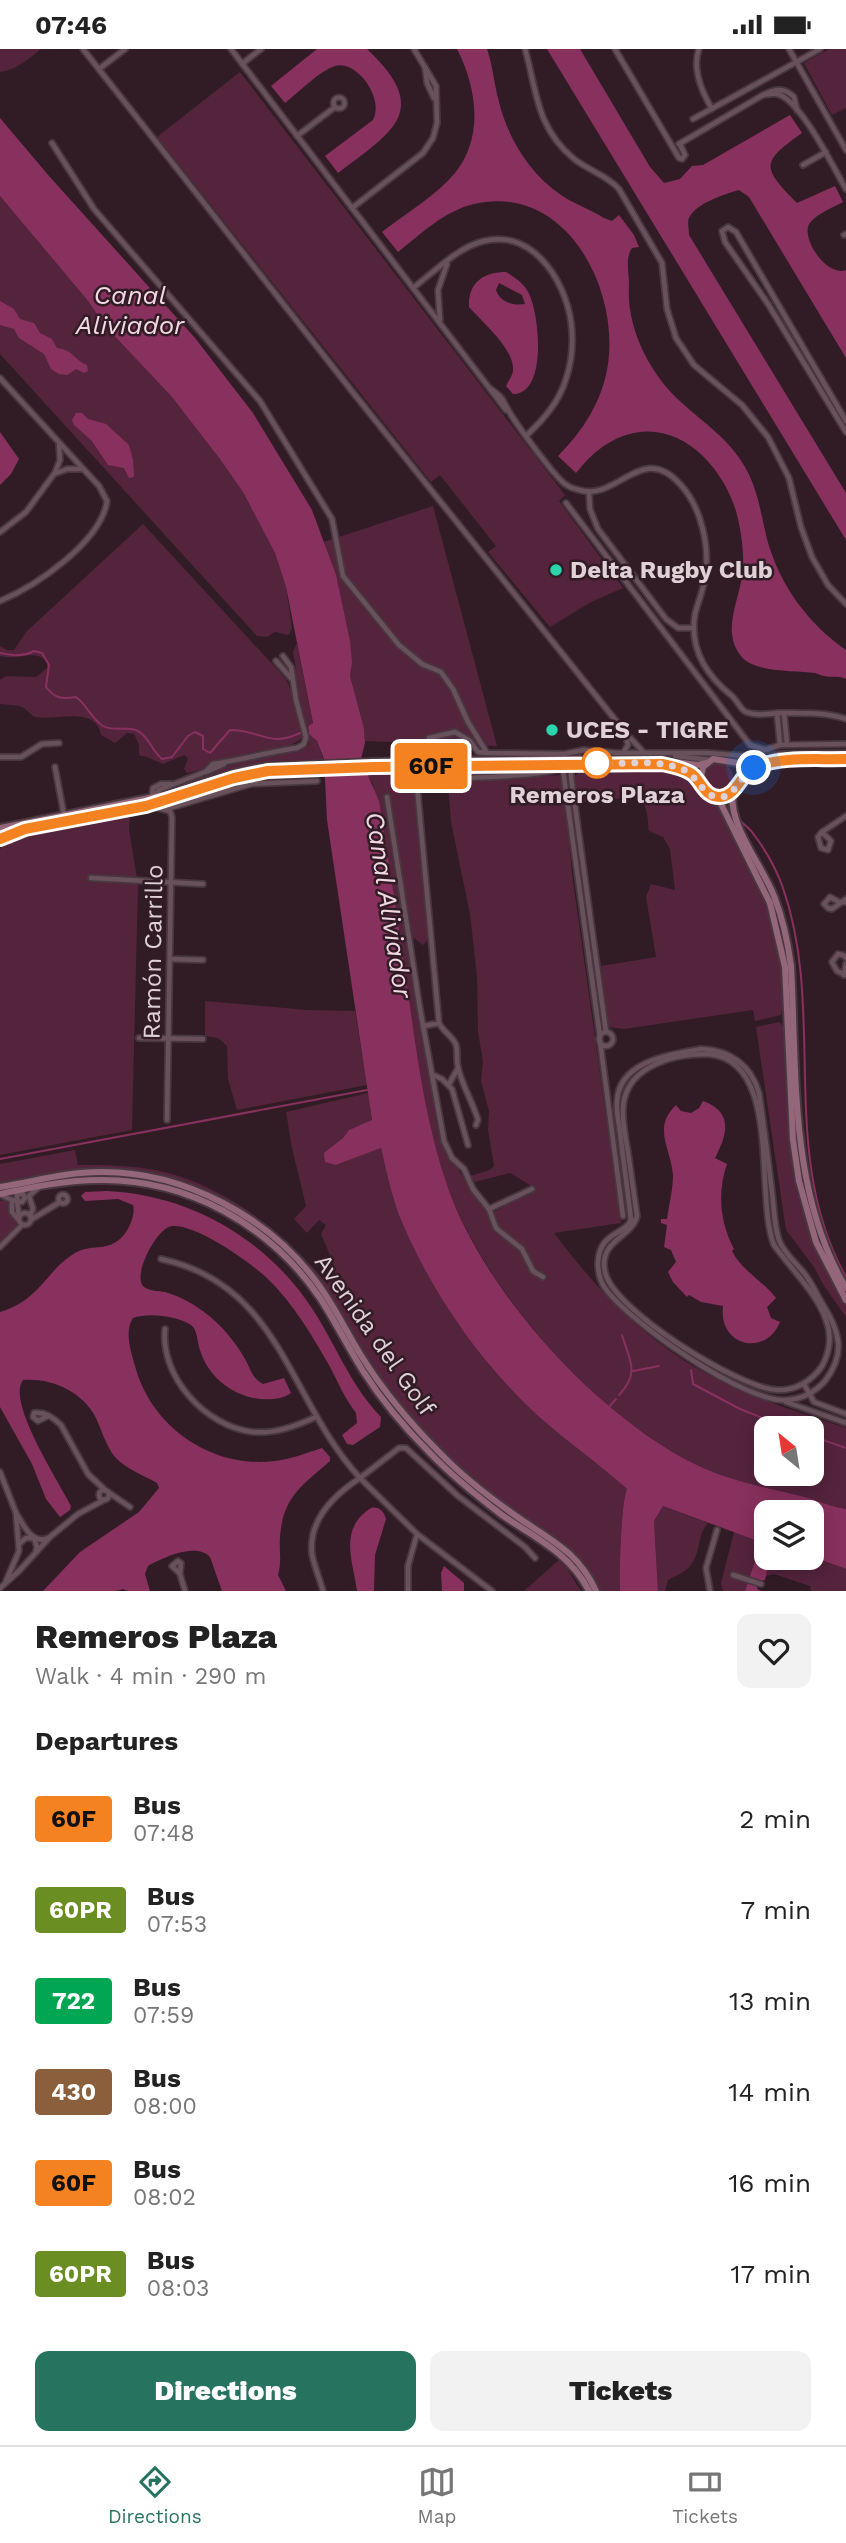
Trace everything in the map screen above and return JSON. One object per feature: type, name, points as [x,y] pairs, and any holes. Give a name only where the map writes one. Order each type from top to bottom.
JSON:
[{"type":"main road","points":[[0,828],[152,797],[253,768],[556,759],[648,759],[698,765],[710,761],[746,764],[780,755],[845,756]]},
{"type":"main road","points":[[713,796],[724,796],[735,788],[747,772],[765,764],[845,756]]},
{"type":"main road","points":[[373,764],[572,759],[662,764],[691,773],[707,793],[721,804],[761,881],[776,920],[785,967],[796,1169],[816,1242],[846,1300]]},
{"type":"main road","points":[[700,784],[700,772],[710,761]]},
{"type":"main road","points":[[727,761],[738,774],[733,814],[776,900],[787,939],[791,966],[803,1168],[817,1225],[833,1265],[846,1288]]},
{"type":"main road","points":[[0,839],[25,829],[146,806],[249,774],[318,766]]},
{"type":"main road","name":"Avenida del Golf","points":[[0,1194],[20,1195],[81,1173],[142,1175],[196,1191],[254,1222],[285,1247],[309,1272],[371,1371],[417,1429],[470,1481],[517,1517],[561,1545],[583,1568],[596,1591]]},
{"type":"main road","name":"Avenida del Golf","points":[[0,1187],[20,1195],[39,1187],[79,1180],[141,1183],[179,1191],[212,1204],[252,1229],[281,1252],[304,1276],[322,1301],[364,1373],[408,1430],[447,1470],[485,1502],[562,1555],[579,1573],[589,1591]]},
{"type":"street","points":[[83,49],[351,390],[625,733],[645,753]]},
{"type":"street","points":[[99,69],[125,49]]},
{"type":"street","points":[[231,49],[491,389],[503,397],[510,414],[562,481],[589,493],[605,489],[627,475],[645,469],[664,473],[682,487],[698,515],[706,545],[706,572],[694,628],[701,660],[720,687],[745,711],[757,714],[826,715],[846,719]]},
{"type":"street","points":[[242,64],[261,49]]},
{"type":"street","points":[[352,208],[427,149],[433,138],[437,123],[435,82],[414,49]]},
{"type":"street","points":[[525,49],[537,106],[547,127],[570,156],[611,181],[619,189],[662,263],[667,309],[676,338],[698,369],[736,400],[768,437],[789,478],[803,535],[812,557],[828,585],[846,604]]},
{"type":"street","points":[[615,49],[682,159],[685,155],[680,144]]},
{"type":"street","points":[[692,49],[699,79],[712,109]]},
{"type":"street","points":[[695,59],[699,49]]},
{"type":"street","points":[[789,49],[846,150]]},
{"type":"street","points":[[694,119],[820,49]]},
{"type":"street","points":[[671,143],[680,144],[763,95],[778,89],[785,90],[794,97],[797,110],[826,152],[846,189]]},
{"type":"street","points":[[297,136],[335,107]]},
{"type":"street","points":[[52,143],[94,209],[260,401],[332,519],[343,576],[399,645],[422,664],[441,672],[453,689],[486,753]]},
{"type":"street","points":[[803,165],[826,152]]},
{"type":"street","points":[[846,421],[823,390],[722,236],[722,231],[728,227],[736,232],[777,306],[823,390],[846,432]]},
{"type":"street","points":[[414,288],[476,243],[491,239],[508,240],[524,246],[541,259],[563,293],[572,333],[567,378],[554,405],[527,435]]},
{"type":"street","points":[[440,321],[438,290],[449,261]]},
{"type":"street","points":[[771,310],[777,306]]},
{"type":"street","points":[[0,378],[106,496],[102,520],[58,567],[0,601]]},
{"type":"street","points":[[0,532],[35,503],[54,474],[61,454],[58,442]]},
{"type":"street","points":[[54,474],[67,469],[83,469]]},
{"type":"street","points":[[589,493],[590,509],[598,529],[666,619],[678,628],[694,628]]},
{"type":"street","points":[[566,503],[750,745],[768,751]]},
{"type":"street","points":[[152,797],[159,790],[205,772],[213,764],[225,764],[256,754],[297,748],[306,741],[291,667],[284,657],[278,662],[292,678]]},
{"type":"street","points":[[777,713],[780,745]]},
{"type":"street","points":[[784,713],[787,744]]},
{"type":"street","points":[[429,738],[455,732],[461,734],[478,752],[564,754],[572,759]]},
{"type":"street","points":[[623,753],[628,745],[625,733]]},
{"type":"street","points":[[0,757],[21,757],[42,744],[59,743]]},
{"type":"street","points":[[476,1125],[478,1120],[472,1099],[458,1068],[456,1046],[439,1023],[419,780],[563,770],[584,750],[746,756],[787,744],[844,744],[845,756]]},
{"type":"street","points":[[556,759],[564,754]]},
{"type":"street","points":[[667,754],[710,761]]},
{"type":"street","points":[[572,759],[575,827]]},
{"type":"street","points":[[55,767],[64,815]]},
{"type":"street","points":[[563,770],[575,827],[623,1216]]},
{"type":"street","points":[[146,806],[165,809],[251,785],[317,781]]},
{"type":"street","points":[[387,797],[444,1141],[452,1158],[464,1169],[473,1189],[489,1209],[496,1228],[522,1249],[533,1271],[542,1277]]},
{"type":"street","name":"Ramón Carrillo","points":[[165,809],[173,817],[167,1120]]},
{"type":"street","points":[[822,832],[846,816]]},
{"type":"street","points":[[91,878],[203,884]]},
{"type":"street","points":[[838,902],[846,901]]},
{"type":"street","points":[[587,919],[606,1032]]},
{"type":"street","points":[[846,958],[838,954],[832,962],[837,971],[845,975],[846,964]]},
{"type":"street","points":[[170,960],[203,960]]},
{"type":"street","points":[[424,1026],[439,1023]]},
{"type":"street","points":[[600,1039],[605,1046],[613,1041],[612,1035],[606,1032]]},
{"type":"street","points":[[600,1039],[606,1032]]},
{"type":"street","points":[[139,1038],[203,1039]]},
{"type":"street","points":[[790,1402],[810,1394],[826,1380],[836,1365],[840,1345],[836,1324],[807,1276],[778,1238],[759,1093],[754,1078],[745,1066],[729,1055],[701,1049],[654,1059],[626,1079],[618,1093],[617,1112],[631,1220],[627,1227],[615,1232],[602,1247],[598,1265],[604,1287],[630,1314],[681,1354],[738,1385],[846,1423]]},
{"type":"street","points":[[702,1054],[718,1054],[727,1058],[746,1074],[755,1093],[770,1233],[774,1245],[822,1311],[829,1327],[828,1353],[821,1367],[804,1384],[789,1389],[761,1388],[722,1370],[676,1343],[646,1320],[611,1286],[605,1274],[606,1252],[612,1242],[635,1224],[638,1216],[622,1114],[625,1096],[642,1071],[659,1062],[702,1054]]},
{"type":"street","points":[[449,1084],[458,1068]]},
{"type":"street","points":[[432,1074],[449,1084],[468,1145]]},
{"type":"street","points":[[626,1079],[632,1083]]},
{"type":"street","points":[[618,1093],[625,1096]]},
{"type":"street","points":[[489,1209],[532,1189]]},
{"type":"street","points":[[0,1247],[22,1225],[28,1224],[33,1209],[20,1195]]},
{"type":"street","points":[[20,1195],[19,1218],[22,1225]]},
{"type":"street","points":[[19,1218],[60,1202]]},
{"type":"street","points":[[161,1259],[185,1265],[206,1275],[246,1304],[277,1343],[331,1441],[360,1478],[417,1534],[492,1591]]},
{"type":"street","points":[[165,1329],[165,1346],[173,1373],[191,1399],[214,1417],[237,1429],[260,1432],[284,1429],[316,1416]]},
{"type":"street","points":[[829,1345],[833,1348],[840,1345]]},
{"type":"street","points":[[828,1353],[835,1351],[838,1356]]},
{"type":"street","points":[[804,1384],[814,1402],[846,1414]]},
{"type":"street","points":[[789,1389],[790,1402]]},
{"type":"street","points":[[48,1416],[65,1430],[88,1474],[106,1491],[130,1507]]},
{"type":"street","points":[[323,1591],[312,1551],[316,1523],[335,1497],[399,1448],[406,1448],[446,1485],[535,1557]]},
{"type":"street","points":[[0,1472],[16,1513],[20,1543],[6,1581]]},
{"type":"street","points":[[96,1503],[99,1494],[97,1483]]},
{"type":"street","points":[[99,1494],[106,1491]]},
{"type":"street","points":[[105,1499],[106,1491]]},
{"type":"street","points":[[99,1494],[105,1499]]},
{"type":"street","points":[[0,1588],[50,1537],[96,1503],[115,1498]]},
{"type":"street","points":[[16,1513],[34,1538],[37,1547],[34,1554],[24,1558],[19,1551]]},
{"type":"street","points":[[710,1591],[706,1568],[717,1530]]},
{"type":"street","points":[[408,1591],[409,1557],[417,1534]]},
{"type":"street","points":[[20,1543],[24,1539],[34,1538],[41,1541],[50,1537]]},
{"type":"street","points":[[180,1574],[185,1591]]},
{"type":"street","points":[[733,1575],[761,1584]]},
{"type":"shaded area","points":[[0,49],[41,49],[17,66],[0,72]]},
{"type":"shaded area","points":[[829,49],[846,49],[846,108],[832,115],[804,63]]},
{"type":"shaded area","points":[[240,72],[565,495],[559,501],[623,588],[591,602],[550,627],[488,552],[496,546],[440,475],[431,482],[157,137]]},
{"type":"shaded area","points":[[0,196],[88,301],[105,326],[172,397],[221,459],[243,492],[275,553],[286,587],[292,628],[289,635],[275,632],[267,637],[257,636],[0,354]]},
{"type":"shaded area","points":[[433,506],[497,746],[365,741],[324,542]]},
{"type":"shaded area","points":[[143,524],[286,679],[303,737],[285,746],[212,761],[203,769],[187,773],[184,769],[188,758],[184,755],[163,764],[141,756],[134,734],[127,733],[115,743],[101,735],[98,726],[84,717],[36,717],[22,707],[0,704],[0,680],[6,676],[36,677],[47,668],[47,662],[32,655],[0,656],[0,646],[14,650],[26,632]]},
{"type":"shaded area","points":[[297,643],[313,724],[306,726],[293,671],[296,669],[293,652]]},
{"type":"shaded area","points":[[309,734],[317,741],[324,761],[258,764],[157,794],[248,758],[298,752],[309,745]]},
{"type":"shaded area","points":[[719,763],[729,767],[733,777],[729,787],[719,791],[709,787],[705,777],[709,767]]},
{"type":"shaded area","points":[[661,766],[687,773],[704,796],[719,804],[763,891],[771,914],[782,963],[784,993],[781,1015],[755,1021],[753,1010],[624,1029],[608,1027],[601,966],[656,957],[646,897],[651,884],[675,890],[670,849],[663,837],[649,831],[646,808],[637,797],[579,802],[574,777],[583,769]]},
{"type":"shaded area","points":[[528,768],[528,771],[416,778],[429,938],[423,945],[414,938],[409,942],[436,1120],[458,1169],[492,1213],[534,1190],[510,1173],[475,1182],[470,1176],[490,1170],[494,1166],[488,1130],[489,1111],[481,1081],[483,1061],[478,1032],[477,976],[470,914],[451,822],[448,782],[560,775],[564,784],[572,874],[621,1223],[554,1233],[609,1298],[672,1352],[736,1388],[810,1416],[754,1416],[754,1485],[699,1466],[661,1445],[624,1419],[555,1354],[524,1318],[473,1242],[444,1177],[423,1096],[373,784],[364,770]]},
{"type":"shaded area","points":[[130,815],[129,829],[138,885],[132,1130],[0,1155],[0,849],[11,842],[43,831]]},
{"type":"shaded area","points":[[205,1001],[307,1010],[355,1011],[367,1085],[237,1110],[228,1079],[227,1046],[218,1038],[205,1036]]},
{"type":"shaded area","points":[[779,1022],[783,1026],[794,1167],[800,1203],[820,1258],[846,1305],[846,1317],[786,1230],[756,1027]]},
{"type":"shaded area","points":[[368,1093],[372,1121],[349,1130],[343,1138],[336,1165],[381,1148],[394,1198],[410,1241],[457,1322],[516,1395],[548,1425],[627,1489],[622,1522],[620,1591],[598,1591],[582,1564],[461,1471],[411,1421],[372,1368],[329,1297],[266,1228],[197,1189],[101,1170],[0,1184],[0,1164],[75,1150],[78,1165],[143,1168],[187,1179],[233,1201],[254,1215],[294,1248],[327,1284],[336,1277],[333,1262],[321,1234],[326,1225],[319,1220],[307,1233],[294,1219],[306,1206],[286,1112]]},
{"type":"shaded area","points":[[73,1176],[146,1181],[180,1189],[212,1201],[254,1225],[213,1202],[147,1182],[45,1182]]},
{"type":"shaded area","points":[[9,1199],[17,1226],[0,1245],[0,1201]]},
{"type":"shaded area","points":[[255,1227],[297,1263],[321,1292],[381,1391],[413,1430],[478,1490],[562,1552],[584,1576],[593,1591],[590,1591],[578,1570],[493,1506],[442,1462],[403,1422],[375,1386],[321,1296]]},
{"type":"shaded area","points":[[824,1421],[846,1428],[846,1509],[824,1503],[824,1500],[759,1486],[824,1486]]},
{"type":"shaded area","points":[[663,1506],[708,1523],[691,1565],[668,1580],[665,1591],[658,1591],[654,1521]]},
{"type":"shaded area","points":[[734,1532],[754,1539],[754,1563],[749,1578],[733,1573],[747,1582],[745,1591],[723,1591],[721,1583]]},
{"type":"shaded area","points":[[559,1560],[581,1591],[524,1591]]},
{"type":"shaded area","points":[[824,1562],[846,1569],[846,1591],[811,1591],[810,1586],[774,1574],[766,1576],[767,1570],[824,1570]]},
{"type":"water","points":[[317,49],[367,49],[387,70],[398,89],[401,105],[398,119],[388,132],[338,173],[325,156],[373,120],[376,111],[372,91],[366,82],[351,68],[343,65],[322,72],[285,103],[271,86]]},
{"type":"water","points":[[457,49],[487,49],[508,129],[521,154],[539,176],[561,195],[604,218],[612,221],[619,215],[634,235],[639,247],[632,248],[629,256],[629,301],[642,350],[670,392],[739,457],[756,493],[767,539],[779,572],[807,615],[846,650],[846,679],[765,668],[741,656],[732,636],[733,614],[743,569],[742,540],[736,511],[717,472],[687,443],[669,435],[649,432],[628,434],[603,447],[576,473],[558,456],[576,436],[597,402],[608,364],[609,334],[604,304],[594,274],[579,247],[559,225],[535,209],[506,202],[463,207],[433,224],[398,252],[382,232],[439,189],[464,159],[474,128],[473,96]]},
{"type":"water","points":[[547,49],[580,49],[650,167],[664,183],[680,179],[692,166],[703,165],[790,115],[802,133],[773,158],[772,173],[777,181],[797,203],[835,186],[843,202],[813,219],[808,227],[808,234],[814,249],[825,264],[839,271],[846,270],[846,358],[749,197],[739,190],[711,200],[693,213],[688,224],[689,235],[846,493],[846,540]]},
{"type":"water","name":"Canal Aliviador","points":[[0,118],[195,338],[253,413],[312,510],[336,575],[350,641],[350,676],[364,728],[365,743],[361,759],[379,801],[417,1057],[432,1134],[447,1185],[464,1226],[487,1267],[516,1308],[549,1347],[584,1384],[622,1417],[699,1466],[754,1486],[815,1500],[754,1500],[754,1540],[663,1506],[654,1521],[658,1591],[620,1591],[622,1523],[627,1489],[537,1415],[475,1347],[440,1296],[411,1242],[391,1190],[381,1148],[336,1165],[325,1162],[324,1153],[349,1130],[372,1120],[327,820],[324,759],[317,741],[309,734],[308,726],[313,723],[286,587],[275,553],[243,492],[220,459],[172,397],[105,326],[88,301],[0,196]]},
{"type":"water","points":[[506,272],[527,290],[532,300],[538,332],[536,367],[532,381],[524,391],[513,394],[506,386],[513,371],[509,354],[497,336],[469,307],[474,285],[484,276]],"holes":[[[499,283],[522,295],[525,304],[512,304],[501,298],[496,290]]]},
{"type":"water","points":[[0,301],[14,309],[20,319],[34,323],[40,333],[52,339],[57,348],[67,351],[87,365],[88,371],[84,373],[76,369],[67,375],[51,369],[44,354],[19,338],[14,329],[0,325]]},
{"type":"water","points":[[76,413],[106,424],[129,445],[134,477],[129,478],[124,468],[108,465],[92,441],[74,425],[72,420]]},
{"type":"water","points":[[0,432],[19,459],[11,474],[0,485]]},
{"type":"water","points":[[703,1101],[720,1111],[724,1118],[725,1133],[715,1158],[727,1164],[721,1197],[723,1218],[734,1249],[732,1251],[741,1264],[776,1298],[767,1307],[771,1318],[780,1322],[773,1333],[754,1343],[744,1343],[728,1331],[723,1320],[723,1306],[701,1302],[689,1295],[687,1297],[668,1272],[676,1262],[671,1250],[664,1247],[667,1225],[661,1223],[661,1219],[667,1219],[673,1180],[665,1139],[665,1122],[676,1105],[681,1111],[691,1113],[699,1108]]},
{"type":"water","points":[[85,1192],[138,1194],[198,1212],[252,1244],[297,1287],[345,1367],[381,1417],[380,1427],[353,1445],[347,1444],[342,1435],[357,1423],[356,1413],[310,1332],[277,1288],[236,1254],[209,1237],[183,1227],[172,1226],[159,1235],[143,1264],[141,1282],[144,1287],[192,1303],[232,1339],[256,1379],[263,1384],[284,1378],[291,1393],[272,1399],[240,1394],[215,1377],[209,1369],[191,1325],[171,1317],[139,1316],[133,1318],[130,1323],[129,1342],[143,1388],[155,1408],[187,1439],[207,1451],[229,1458],[252,1462],[275,1461],[322,1448],[330,1457],[330,1461],[296,1493],[285,1511],[280,1537],[278,1575],[286,1591],[222,1591],[210,1557],[204,1553],[188,1551],[148,1566],[145,1574],[150,1591],[43,1591],[80,1552],[139,1512],[159,1488],[157,1483],[115,1457],[96,1418],[83,1400],[55,1384],[23,1380],[20,1391],[28,1423],[71,1506],[70,1510],[60,1517],[46,1499],[32,1464],[0,1407],[0,1312],[14,1307],[34,1293],[56,1268],[75,1253],[111,1244],[124,1235],[132,1220],[133,1205],[118,1199],[85,1201],[81,1196]]},
{"type":"water","name":"Canal Aliviador","points":[[824,1503],[846,1509],[846,1569],[824,1561]]},
{"type":"water","points":[[371,1508],[380,1510],[386,1519],[375,1555],[374,1591],[357,1591],[351,1557],[351,1535],[354,1525]]},
{"type":"water","name":"Canal Aliviador","points":[[754,1563],[754,1570],[767,1570],[765,1580],[760,1581],[757,1589],[761,1591],[745,1591]]},
{"type":"water","points":[[444,1566],[464,1583],[464,1591],[442,1591],[441,1573]]},
{"type":"waterway","points":[[0,653],[42,653],[49,665],[46,687],[53,694],[63,698],[76,697],[103,726],[137,730],[162,759],[172,757],[188,736],[195,732],[203,736],[203,749],[210,753],[230,730],[272,739],[300,733]]},
{"type":"waterway","points":[[741,821],[757,838],[777,873],[796,936],[802,985],[807,1133],[813,1182],[825,1230],[846,1277]]},
{"type":"waterway","points":[[0,1159],[367,1090]]},
{"type":"waterway","points":[[619,1395],[631,1373],[622,1335]]},
{"type":"waterway","points":[[633,1371],[659,1366]]},
{"type":"waterway","points":[[691,1370],[693,1384],[758,1416]]},
{"type":"waterway","points":[[610,1406],[616,1399]]},
{"type":"waterway","points":[[824,1440],[846,1448]]},
{"type":"bus line","name":"60F","points":[[0,839],[25,829],[146,806],[234,778],[268,771],[647,763],[676,767],[691,773],[707,793],[718,797],[729,794],[741,777],[765,764],[846,759]]},
{"type":"place","name":"Delta Rugby Club","points":[[556,570]]},
{"type":"place","name":"UCES - TIGRE","points":[[552,730]]},
{"type":"place","name":"Remeros Plaza","points":[[597,763]]},
{"type":"route","points":[[597,763],[647,763],[676,767],[691,773],[707,793],[718,797],[729,794],[741,777],[754,768]]}]
